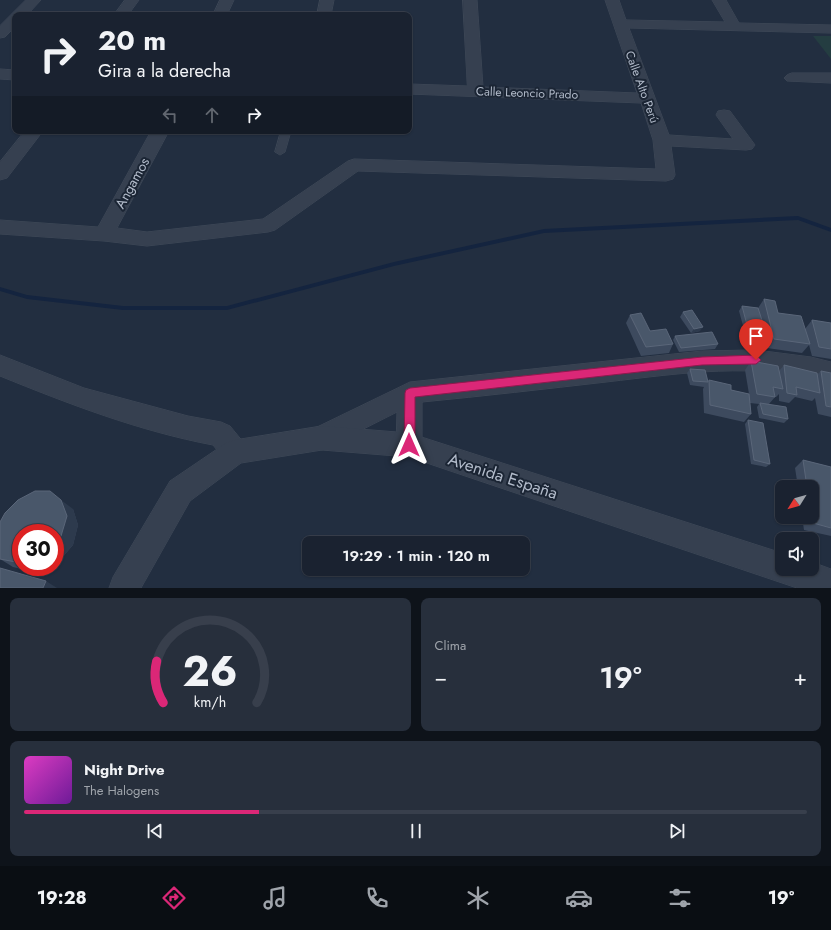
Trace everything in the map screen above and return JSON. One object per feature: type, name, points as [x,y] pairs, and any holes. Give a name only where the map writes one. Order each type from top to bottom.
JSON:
[{"type":"street","points":[[22,12],[34,0]]},
{"type":"street","points":[[123,12],[132,0]]},
{"type":"street","points":[[221,12],[227,0]]},
{"type":"street","points":[[325,12],[327,0]]},
{"type":"street","points":[[470,0],[475,91]]},
{"type":"street","name":"Calle Alto Perú","points":[[104,234],[147,239],[268,225],[354,165],[666,175],[662,140],[612,0]]},
{"type":"street","points":[[719,0],[735,28]]},
{"type":"street","points":[[0,34],[12,22]]},
{"type":"street","points":[[620,24],[735,28],[831,29]]},
{"type":"street","points":[[0,74],[12,75]]},
{"type":"street","points":[[792,78],[831,78]]},
{"type":"street","name":"Calle Leoncio Prado","points":[[412,89],[646,98]]},
{"type":"street","points":[[662,140],[746,144],[724,115]]},
{"type":"street","points":[[0,174],[32,134]]},
{"type":"street","name":"Angamos","points":[[104,234],[158,134]]},
{"type":"street","points":[[0,228],[104,234]]},
{"type":"street","points":[[322,438],[410,393],[702,361],[756,360],[811,367],[831,372]]},
{"type":"street","points":[[0,365],[82,398],[188,428],[221,434],[235,452]]},
{"type":"street","points":[[409,445],[410,393]]},
{"type":"street","name":"Avenida España","points":[[124,588],[180,491],[235,452],[322,438],[409,445],[775,566]]},
{"type":"street","points":[[807,576],[831,584]]},
{"type":"lane","points":[[280,152],[285,134]]},
{"type":"green space","points":[[813,36],[831,36],[831,59]]},
{"type":"building","points":[[764,299],[775,301],[778,313],[801,316],[810,344],[774,339]]},
{"type":"building","points":[[742,306],[758,308],[769,342],[751,340]]},
{"type":"building","points":[[692,310],[703,327],[694,329],[683,312]]},
{"type":"building","points":[[641,313],[650,331],[666,329],[673,344],[646,347],[630,315]]},
{"type":"building","points":[[812,320],[831,323],[831,349],[819,347]]},
{"type":"building","points":[[712,332],[718,344],[681,348],[675,336]]},
{"type":"building","points":[[751,361],[778,366],[783,389],[773,387],[775,397],[757,394]]},
{"type":"building","points":[[784,365],[817,373],[820,393],[796,387],[797,395],[787,393]]},
{"type":"building","points":[[690,369],[705,370],[708,382],[693,381]]},
{"type":"building","points":[[821,371],[831,373],[831,407],[826,406]]},
{"type":"building","points":[[709,380],[731,385],[731,390],[749,394],[751,414],[710,405]]},
{"type":"building","points":[[760,403],[786,407],[788,419],[763,414]]},
{"type":"building","points":[[748,420],[763,423],[770,464],[754,460]]},
{"type":"building","points":[[803,460],[831,467],[831,528],[817,524],[819,524],[819,480],[806,480]]},
{"type":"building","points":[[35,491],[50,491],[61,500],[67,516],[64,526],[64,524],[12,524],[12,561],[0,559],[0,522],[5,513],[18,500]]},
{"type":"building","points":[[0,568],[12,571],[12,576],[28,576],[46,581],[43,588],[0,588]]},
{"type":"waterway","points":[[0,289],[27,297],[123,308],[227,308],[394,264],[544,231],[798,218],[831,230]]},
{"type":"route","points":[[409,445],[410,393],[702,361],[756,360]]}]
